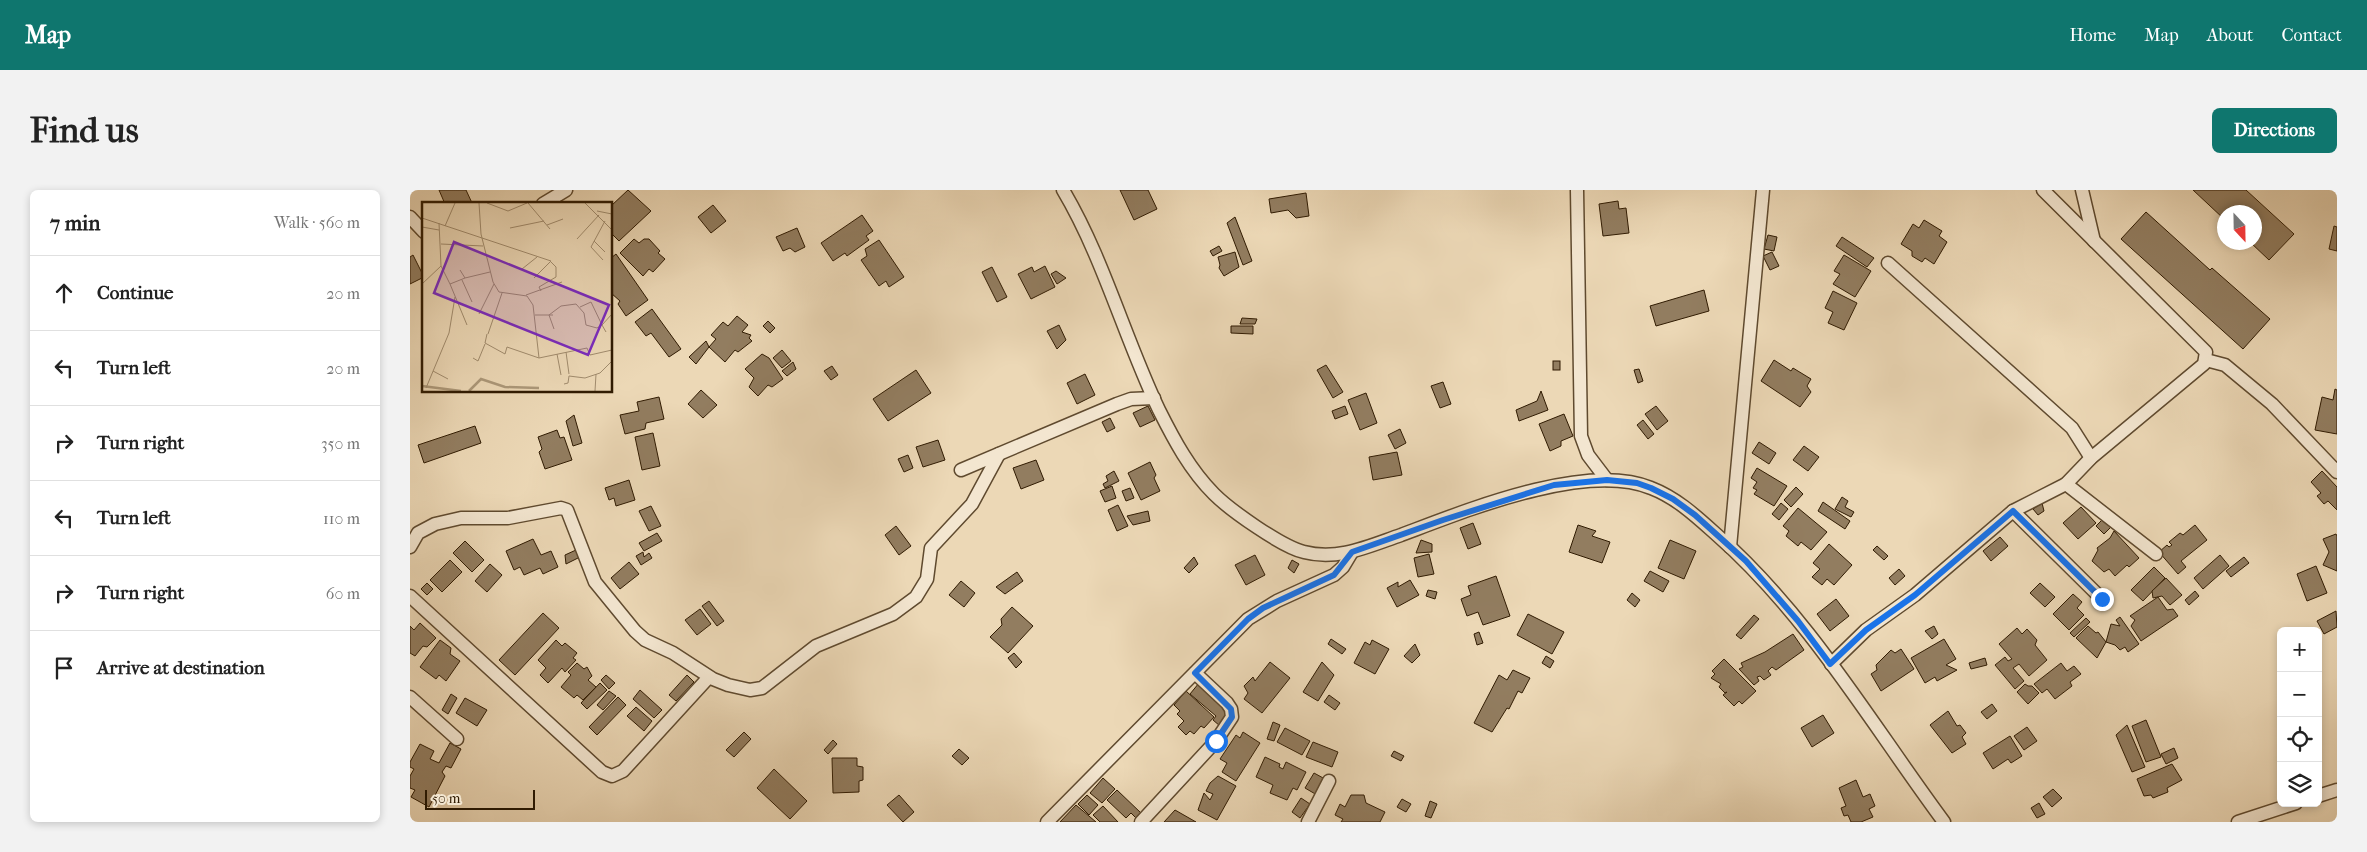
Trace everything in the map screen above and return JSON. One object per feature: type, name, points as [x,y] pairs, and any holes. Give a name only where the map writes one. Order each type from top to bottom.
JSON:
[{"type":"street","points":[[547,202],[566,190]]},
{"type":"street","points":[[1063,190],[1088,238],[1154,398],[1178,447],[1197,475],[1216,496],[1275,539],[1302,552],[1327,556],[1352,552],[1443,520],[1554,485],[1607,480],[1637,483],[1673,499],[1730,546],[1798,621],[1944,822]]},
{"type":"street","points":[[1577,190],[1581,436],[1588,455],[1607,480]]},
{"type":"street","points":[[1730,546],[1763,190]]},
{"type":"street","points":[[1830,664],[1866,630],[1915,595],[2013,511],[2066,484],[2091,458],[2204,364],[2206,360],[2206,352],[2202,346],[2043,190]]},
{"type":"street","points":[[2082,190],[2094,241]]},
{"type":"street","points":[[410,217],[422,230]]},
{"type":"street","points":[[1888,263],[2072,428],[2091,458]]},
{"type":"street","points":[[2206,360],[2225,365],[2272,404],[2337,472]]},
{"type":"street","points":[[961,470],[1117,404],[1131,399],[1154,398]]},
{"type":"street","points":[[410,547],[418,533],[435,524],[460,518],[508,518],[561,508],[567,510],[595,582],[609,597],[622,617],[645,640],[673,653],[709,677],[728,685],[750,690],[762,688],[816,646],[893,614],[916,597],[927,579],[931,548],[972,504],[999,454]]},
{"type":"street","points":[[2066,484],[2156,554]]},
{"type":"street","points":[[2013,511],[2102,599]]},
{"type":"street","points":[[1047,822],[1248,619],[1263,608],[1334,575],[1352,552]]},
{"type":"street","points":[[410,596],[602,772],[612,776],[623,771],[709,677]]},
{"type":"street","points":[[1140,822],[1216,741],[1232,717],[1231,709],[1227,703],[1195,673]]},
{"type":"street","points":[[410,697],[457,739]]},
{"type":"street","points":[[1308,822],[1329,781]]},
{"type":"street","points":[[2322,795],[2337,790]]},
{"type":"street","points":[[2238,822],[2284,807]]},
{"type":"building","points":[[439,190],[466,190],[472,202],[444,202]]},
{"type":"building","points":[[628,190],[651,211],[619,241],[612,234],[612,205]]},
{"type":"building","points":[[1120,190],[1148,190],[1157,209],[1134,220]]},
{"type":"building","points":[[2193,190],[2246,190],[2294,234],[2269,260],[2258,250],[2262,250],[2262,205],[2217,205],[2217,212]]},
{"type":"building","points":[[1306,193],[1309,216],[1296,218],[1288,210],[1271,213],[1269,199]]},
{"type":"building","points":[[1618,201],[1619,209],[1626,208],[1629,233],[1603,236],[1599,204]]},
{"type":"building","points":[[713,205],[726,221],[711,233],[698,217]]},
{"type":"building","points":[[2146,212],[2210,270],[2212,268],[2270,319],[2243,349],[2121,239]]},
{"type":"building","points":[[862,215],[873,231],[866,236],[869,240],[847,256],[845,253],[833,261],[821,243]]},
{"type":"building","points":[[1235,217],[1252,261],[1243,265],[1227,223]]},
{"type":"building","points":[[1924,220],[1942,231],[1939,236],[1947,242],[1934,264],[1925,258],[1922,262],[1912,256],[1912,251],[1901,244],[1913,224],[1919,228]]},
{"type":"building","points":[[2334,226],[2337,227],[2337,251],[2329,249]]},
{"type":"building","points":[[797,228],[805,247],[795,252],[790,248],[783,251],[776,237]]},
{"type":"building","points":[[1768,235],[1777,237],[1774,251],[1764,249]]},
{"type":"building","points":[[1842,237],[1874,258],[1867,267],[1836,246]]},
{"type":"building","points":[[634,239],[639,243],[644,239],[649,239],[660,251],[658,253],[665,259],[653,272],[649,269],[643,276],[620,253]]},
{"type":"building","points":[[879,240],[904,277],[889,287],[886,281],[879,286],[861,260],[867,256],[865,249]]},
{"type":"building","points":[[1219,246],[1222,251],[1213,256],[1210,251]]},
{"type":"building","points":[[1235,252],[1239,267],[1224,276],[1219,268],[1218,257]]},
{"type":"building","points":[[1772,252],[1779,266],[1770,270],[1763,256]]},
{"type":"building","points":[[616,254],[648,300],[626,316],[618,304],[620,301],[612,294],[612,257]]},
{"type":"building","points":[[413,255],[422,273],[422,278],[410,284],[410,257]]},
{"type":"building","points":[[1844,255],[1871,271],[1855,297],[1833,284],[1840,274],[1834,271]]},
{"type":"building","points":[[1045,266],[1055,287],[1031,299],[1018,274],[1032,267],[1034,272]]},
{"type":"building","points":[[992,267],[1007,297],[997,302],[982,272]]},
{"type":"building","points":[[1056,271],[1066,278],[1057,284],[1051,274]]},
{"type":"building","points":[[1704,290],[1709,311],[1656,326],[1650,306]]},
{"type":"building","points":[[1833,291],[1857,303],[1844,330],[1828,323],[1833,312],[1825,308]]},
{"type":"building","points":[[652,309],[681,349],[669,357],[651,333],[646,336],[635,322]]},
{"type":"building","points":[[737,316],[748,325],[742,332],[751,335],[749,338],[752,341],[738,352],[735,350],[725,362],[709,347],[716,339],[711,335],[723,322],[728,326]]},
{"type":"building","points":[[1242,318],[1257,319],[1255,324],[1240,324]]},
{"type":"building","points":[[768,321],[775,328],[770,333],[763,326]]},
{"type":"building","points":[[1059,325],[1066,340],[1057,349],[1047,331]]},
{"type":"building","points":[[1231,326],[1253,326],[1253,334],[1231,333]]},
{"type":"building","points":[[706,341],[709,347],[696,364],[689,357]]},
{"type":"building","points":[[782,350],[791,361],[782,368],[773,358]]},
{"type":"building","points":[[762,354],[769,358],[783,379],[772,387],[768,385],[758,396],[749,387],[754,378],[745,369]]},
{"type":"building","points":[[1774,360],[1791,371],[1793,368],[1811,379],[1807,386],[1811,392],[1800,407],[1761,381]]},
{"type":"building","points":[[1553,361],[1560,361],[1560,370],[1553,370]]},
{"type":"building","points":[[793,362],[796,369],[787,376],[782,371]]},
{"type":"building","points":[[1326,365],[1343,392],[1333,398],[1317,370]]},
{"type":"building","points":[[832,366],[838,375],[831,380],[824,371]]},
{"type":"building","points":[[1639,369],[1643,381],[1638,383],[1634,370]]},
{"type":"building","points":[[916,370],[931,393],[888,421],[873,399]]},
{"type":"building","points":[[1085,374],[1095,395],[1077,404],[1067,383]]},
{"type":"building","points":[[1443,382],[1451,404],[1440,408],[1431,386]]},
{"type":"building","points":[[2335,389],[2337,390],[2337,434],[2315,430],[2322,397],[2333,400]]},
{"type":"building","points":[[701,390],[717,405],[703,418],[688,404]]},
{"type":"building","points":[[1541,391],[1548,410],[1519,421],[1516,410],[1537,401]]},
{"type":"building","points":[[1366,393],[1377,423],[1360,430],[1348,400]]},
{"type":"building","points":[[659,397],[664,419],[646,423],[645,429],[625,434],[620,415],[639,411],[637,402]]},
{"type":"building","points":[[1148,406],[1155,420],[1140,427],[1133,413]]},
{"type":"building","points":[[1345,406],[1348,414],[1335,419],[1332,411]]},
{"type":"building","points":[[1656,406],[1668,421],[1657,430],[1645,414]]},
{"type":"building","points":[[1564,414],[1573,436],[1561,441],[1561,446],[1550,451],[1539,424]]},
{"type":"building","points":[[574,415],[582,443],[573,446],[566,421]]},
{"type":"building","points":[[1110,418],[1115,428],[1107,432],[1102,422]]},
{"type":"building","points":[[1643,420],[1654,434],[1648,439],[1637,425]]},
{"type":"building","points":[[475,426],[481,443],[424,463],[418,445]]},
{"type":"building","points":[[1400,429],[1406,443],[1395,449],[1388,435]]},
{"type":"building","points":[[557,430],[560,438],[564,437],[572,460],[545,469],[539,452],[542,449],[538,437]]},
{"type":"building","points":[[653,433],[660,466],[642,470],[635,437]]},
{"type":"building","points":[[938,440],[945,460],[923,467],[916,447]]},
{"type":"building","points":[[1759,442],[1776,453],[1769,464],[1752,453]]},
{"type":"building","points":[[1804,446],[1819,457],[1808,471],[1793,460]]},
{"type":"building","points":[[1397,452],[1402,475],[1373,480],[1369,457]]},
{"type":"building","points":[[908,455],[913,468],[904,472],[898,459]]},
{"type":"building","points":[[1036,460],[1044,480],[1021,489],[1013,468]]},
{"type":"building","points":[[1150,462],[1160,491],[1141,500],[1128,473]]},
{"type":"building","points":[[1757,468],[1787,486],[1774,506],[1754,494],[1757,490],[1753,488],[1757,482],[1751,478]]},
{"type":"building","points":[[1114,471],[1119,481],[1105,488],[1103,484],[1108,481],[1106,476]]},
{"type":"building","points":[[2322,471],[2337,487],[2337,510],[2328,501],[2324,504],[2317,496],[2321,493],[2311,482]]},
{"type":"building","points":[[629,480],[635,500],[616,506],[614,498],[609,500],[605,488]]},
{"type":"building","points":[[1112,486],[1116,498],[1105,502],[1100,491]]},
{"type":"building","points":[[1796,487],[1803,494],[1791,507],[1784,500]]},
{"type":"building","points":[[1130,488],[1134,498],[1126,501],[1122,491]]},
{"type":"building","points":[[1842,497],[1848,501],[1845,507],[1854,512],[1851,517],[1835,509]]},
{"type":"building","points":[[1823,502],[1850,521],[1845,529],[1818,511]]},
{"type":"building","points":[[1781,503],[1788,509],[1779,520],[1772,514]]},
{"type":"building","points":[[2042,503],[2044,511],[2038,515],[2033,509]]},
{"type":"building","points":[[1118,505],[1128,526],[1117,531],[1108,510]]},
{"type":"building","points":[[651,506],[661,526],[649,531],[639,511]]},
{"type":"building","points":[[2081,507],[2096,523],[2078,539],[2063,523]]},
{"type":"building","points":[[1798,508],[1827,532],[1811,550],[1801,542],[1798,546],[1786,536],[1789,531],[1783,526]]},
{"type":"building","points":[[1148,511],[1150,521],[1133,525],[1127,516]]},
{"type":"building","points":[[2103,519],[2111,527],[2104,534],[2096,526]]},
{"type":"building","points":[[1473,523],[1481,544],[1468,549],[1460,528]]},
{"type":"building","points":[[1578,525],[1596,531],[1592,536],[1610,542],[1602,563],[1569,552]]},
{"type":"building","points":[[2195,525],[2207,540],[2181,561],[2186,567],[2178,574],[2159,552],[2167,545],[2169,547],[2172,545],[2169,542],[2180,533],[2183,535]]},
{"type":"building","points":[[896,526],[911,546],[899,555],[885,535]]},
{"type":"building","points":[[2114,531],[2139,558],[2129,567],[2127,565],[2115,576],[2109,569],[2104,572],[2092,561],[2098,550],[2097,548],[2110,538]]},
{"type":"building","points":[[657,533],[662,541],[644,551],[639,543]]},
{"type":"building","points":[[2336,534],[2337,571],[2323,565],[2329,552],[2323,539]]},
{"type":"building","points":[[2000,537],[2008,546],[1991,561],[1983,551]]},
{"type":"building","points":[[533,539],[541,555],[551,551],[558,567],[543,574],[540,568],[524,575],[520,567],[514,570],[506,551]]},
{"type":"building","points":[[1421,540],[1432,544],[1432,552],[1416,553]]},
{"type":"building","points":[[1670,540],[1696,551],[1684,579],[1658,568]]},
{"type":"building","points":[[465,541],[484,560],[472,572],[453,553]]},
{"type":"building","points":[[1829,544],[1852,565],[1834,585],[1827,579],[1822,585],[1812,577],[1820,569],[1813,563]]},
{"type":"building","points":[[1877,546],[1888,556],[1884,560],[1873,550]]},
{"type":"building","points":[[576,550],[580,557],[566,564],[565,555]]},
{"type":"building","points":[[643,552],[644,557],[649,553],[652,558],[641,565],[636,556]]},
{"type":"building","points":[[1429,554],[1434,574],[1418,577],[1414,558]]},
{"type":"building","points":[[1255,555],[1265,575],[1246,585],[1235,565]]},
{"type":"building","points":[[2220,555],[2229,566],[2203,589],[2194,578]]},
{"type":"building","points":[[1194,557],[1198,564],[1189,573],[1184,568]]},
{"type":"building","points":[[2244,557],[2249,563],[2231,577],[2226,571]]},
{"type":"building","points":[[450,560],[462,572],[442,592],[430,580]]},
{"type":"building","points":[[1292,560],[1299,564],[1294,573],[1288,568]]},
{"type":"building","points":[[629,562],[639,574],[620,589],[611,578]]},
{"type":"building","points":[[490,564],[502,575],[487,592],[475,581]]},
{"type":"building","points":[[2316,566],[2327,593],[2307,601],[2297,574]]},
{"type":"building","points":[[2154,567],[2165,578],[2143,601],[2131,590]]},
{"type":"building","points":[[1899,569],[1905,576],[1895,585],[1889,578]]},
{"type":"building","points":[[1650,571],[1669,581],[1663,592],[1644,581]]},
{"type":"building","points":[[1017,572],[1023,581],[1005,594],[996,587]]},
{"type":"building","points":[[1496,576],[1510,616],[1483,625],[1478,612],[1467,616],[1461,599],[1471,595],[1468,586]]},
{"type":"building","points":[[2166,578],[2182,595],[2170,605],[2162,596],[2153,598],[2152,591]]},
{"type":"building","points":[[1410,580],[1419,595],[1397,607],[1387,588],[1398,582],[1398,587]]},
{"type":"building","points":[[961,581],[975,593],[964,607],[949,595]]},
{"type":"building","points":[[427,583],[433,589],[427,595],[421,589]]},
{"type":"building","points":[[2040,583],[2055,597],[2045,607],[2030,593]]},
{"type":"building","points":[[1428,590],[1437,592],[1435,599],[1426,596]]},
{"type":"building","points":[[2195,591],[2199,596],[2189,605],[2185,600]]},
{"type":"building","points":[[1632,593],[1640,600],[1635,607],[1627,600]]},
{"type":"building","points":[[2073,594],[2082,602],[2077,608],[2084,615],[2069,630],[2053,614]]},
{"type":"building","points":[[2158,597],[2167,610],[2173,609],[2178,616],[2141,641],[2131,626],[2135,620],[2130,616]]},
{"type":"building","points":[[1836,599],[1849,616],[1830,631],[1817,614]]},
{"type":"building","points":[[709,601],[724,621],[717,626],[702,606]]},
{"type":"building","points":[[1012,607],[1033,626],[1008,653],[990,637],[1002,625],[1001,619]]},
{"type":"building","points":[[700,609],[711,624],[697,635],[685,620]]},
{"type":"building","points":[[2336,611],[2337,627],[2324,634],[2322,627],[2317,621]]},
{"type":"building","points":[[543,613],[559,628],[515,675],[499,660]]},
{"type":"building","points":[[1528,614],[1564,632],[1552,654],[1517,635]]},
{"type":"building","points":[[1754,615],[1759,619],[1741,639],[1736,635]]},
{"type":"building","points":[[2120,617],[2139,644],[2128,652],[2125,647],[2120,650],[2115,645],[2106,642],[2111,624],[2120,626],[2116,620]]},
{"type":"building","points":[[2086,618],[2090,622],[2074,637],[2070,633]]},
{"type":"building","points":[[420,623],[436,638],[427,647],[423,646],[415,656],[410,653],[410,626],[414,630]]},
{"type":"building","points":[[1934,626],[1938,634],[1932,639],[1925,631]]},
{"type":"building","points":[[2088,626],[2096,633],[2098,632],[2106,642],[2097,658],[2076,638]]},
{"type":"building","points":[[2017,628],[2022,634],[2027,629],[2037,640],[2035,645],[2047,660],[2029,676],[2019,664],[2013,668],[2024,681],[2015,689],[1995,665],[2005,657],[2008,661],[2012,659],[1999,644]]},
{"type":"building","points":[[1479,632],[1483,643],[1477,645],[1474,634]]},
{"type":"building","points":[[1793,634],[1804,650],[1776,670],[1772,667],[1768,671],[1771,675],[1764,680],[1760,676],[1757,677],[1759,681],[1754,685],[1739,669],[1743,667],[1741,663],[1765,652]]},
{"type":"building","points":[[1331,639],[1346,649],[1342,654],[1328,644]]},
{"type":"building","points":[[1944,639],[1956,659],[1946,665],[1957,670],[1937,681],[1935,677],[1925,683],[1911,658]]},
{"type":"building","points":[[440,640],[451,648],[450,654],[460,661],[446,681],[439,675],[436,679],[420,667]]},
{"type":"building","points":[[556,640],[562,646],[565,643],[577,653],[573,658],[576,660],[565,672],[562,668],[548,683],[540,675],[546,668],[538,660]]},
{"type":"building","points":[[1372,640],[1389,649],[1375,674],[1354,663],[1365,642],[1370,645]]},
{"type":"building","points":[[1415,644],[1420,655],[1412,663],[1404,656]]},
{"type":"building","points":[[1901,649],[1914,669],[1881,691],[1871,674],[1877,670],[1876,665],[1891,650],[1895,653]]},
{"type":"building","points":[[1014,653],[1022,662],[1016,668],[1008,658]]},
{"type":"building","points":[[1546,656],[1554,661],[1550,668],[1542,663]]},
{"type":"building","points":[[1985,658],[1987,665],[1971,669],[1969,663]]},
{"type":"building","points":[[1724,659],[1756,691],[1742,704],[1739,701],[1734,706],[1723,695],[1727,692],[1725,693],[1719,687],[1721,684],[1711,678],[1715,674],[1712,671]]},
{"type":"building","points":[[1270,662],[1290,678],[1262,713],[1244,699],[1248,693],[1244,686],[1253,677],[1255,681]]},
{"type":"building","points":[[1322,662],[1334,675],[1318,701],[1303,692]]},
{"type":"building","points":[[577,663],[584,669],[587,667],[592,676],[588,680],[596,687],[583,700],[577,695],[574,698],[561,687],[571,675],[568,672]]},
{"type":"building","points":[[2061,663],[2067,671],[2074,666],[2081,674],[2070,682],[2072,686],[2055,699],[2047,689],[2042,693],[2034,684]]},
{"type":"building","points":[[1513,670],[1530,678],[1522,693],[1518,691],[1509,709],[1507,708],[1492,732],[1474,723],[1499,675],[1507,680]]},
{"type":"building","points":[[606,675],[615,683],[609,689],[601,680]]},
{"type":"building","points":[[687,675],[694,682],[676,701],[669,695]]},
{"type":"building","points":[[600,683],[607,690],[587,709],[581,703]]},
{"type":"building","points":[[1199,683],[1233,712],[1220,726],[1213,720],[1216,716],[1190,694]]},
{"type":"building","points":[[2025,684],[2032,686],[2039,693],[2028,704],[2017,692]]},
{"type":"building","points":[[640,690],[662,710],[654,718],[633,699]]},
{"type":"building","points":[[609,691],[616,696],[603,710],[597,705]]},
{"type":"building","points":[[1186,691],[1214,717],[1204,728],[1201,726],[1194,734],[1190,731],[1186,735],[1178,727],[1184,721],[1177,714],[1180,711],[1174,705]]},
{"type":"building","points":[[451,694],[457,698],[448,714],[442,710]]},
{"type":"building","points":[[1329,695],[1340,703],[1335,710],[1324,702]]},
{"type":"building","points":[[618,697],[626,705],[597,735],[589,727]]},
{"type":"building","points":[[465,698],[487,710],[477,726],[456,713]]},
{"type":"building","points":[[1992,704],[1997,711],[1987,719],[1981,712]]},
{"type":"building","points":[[636,707],[652,721],[644,731],[627,716]]},
{"type":"building","points":[[1948,711],[1957,726],[1960,725],[1966,733],[1962,737],[1966,744],[1952,753],[1930,725]]},
{"type":"building","points":[[1823,715],[1834,733],[1812,747],[1801,728]]},
{"type":"building","points":[[2146,720],[2161,757],[2146,762],[2132,726]]},
{"type":"building","points":[[1273,722],[1280,725],[1274,741],[1267,739]]},
{"type":"building","points":[[2127,725],[2145,767],[2132,772],[2116,735]]},
{"type":"building","points":[[2027,727],[2037,741],[2024,750],[2014,736]]},
{"type":"building","points":[[1285,728],[1310,741],[1302,755],[1277,742]]},
{"type":"building","points":[[744,732],[751,739],[734,757],[726,750]]},
{"type":"building","points":[[1243,732],[1260,743],[1236,781],[1222,772],[1227,763],[1220,759],[1236,735],[1240,738]]},
{"type":"building","points":[[2010,736],[2022,756],[2011,763],[2008,759],[1993,769],[1983,753]]},
{"type":"building","points":[[833,740],[837,744],[828,754],[824,750]]},
{"type":"building","points":[[1313,742],[1338,752],[1332,767],[1306,757]]},
{"type":"building","points":[[450,743],[461,749],[451,768],[446,766],[442,772],[445,776],[429,807],[411,797],[415,790],[410,788],[410,776],[414,769],[410,767],[410,762],[420,744],[434,751],[430,759],[439,763]]},
{"type":"building","points":[[2174,748],[2178,758],[2166,764],[2161,754]]},
{"type":"building","points":[[959,749],[969,758],[962,765],[952,756]]},
{"type":"building","points":[[1394,751],[1404,756],[1401,761],[1391,756]]},
{"type":"building","points":[[1265,757],[1280,764],[1279,767],[1283,769],[1286,762],[1306,772],[1297,790],[1293,788],[1287,800],[1270,793],[1273,785],[1256,777]]},
{"type":"building","points":[[832,758],[857,758],[857,766],[863,767],[863,780],[859,781],[859,792],[833,793]]},
{"type":"building","points":[[2172,764],[2182,780],[2167,788],[2168,792],[2153,798],[2151,795],[2144,796],[2137,779]]},
{"type":"building","points":[[774,769],[807,801],[790,819],[757,788]]},
{"type":"building","points":[[1314,773],[1325,779],[1317,795],[1305,788]]},
{"type":"building","points":[[1218,776],[1236,786],[1217,820],[1198,810],[1204,793],[1210,800],[1213,794],[1206,791],[1210,783]]},
{"type":"building","points":[[1103,778],[1115,789],[1102,803],[1090,793]]},
{"type":"building","points":[[1856,780],[1863,797],[1870,794],[1875,806],[1869,809],[1873,817],[1861,822],[1851,822],[1848,815],[1844,816],[1841,808],[1846,806],[1839,788]]},
{"type":"building","points":[[2053,789],[2062,798],[2052,807],[2043,797]]},
{"type":"building","points":[[1117,790],[1141,813],[1136,818],[1131,813],[1126,818],[1107,800]]},
{"type":"building","points":[[899,795],[914,812],[903,822],[887,805]]},
{"type":"building","points":[[1087,795],[1098,805],[1089,815],[1078,804]]},
{"type":"building","points":[[1351,795],[1364,795],[1366,803],[1385,812],[1380,822],[1341,822],[1343,819],[1335,815],[1340,804],[1345,807]]},
{"type":"building","points":[[1301,798],[1310,804],[1300,818],[1292,812]]},
{"type":"building","points":[[1402,799],[1411,804],[1406,812],[1397,807]]},
{"type":"building","points":[[1430,801],[1437,804],[1431,818],[1425,816]]},
{"type":"building","points":[[2039,803],[2045,814],[2037,818],[2031,808]]},
{"type":"building","points":[[1076,805],[1096,822],[1060,822]]},
{"type":"building","points":[[1103,806],[1118,822],[1100,822],[1093,815]]},
{"type":"building","points":[[1175,810],[1196,822],[1164,822]]},
{"type":"route","points":[[1216,741],[1232,717],[1231,709],[1195,673],[1248,619],[1263,608],[1334,575],[1343,567],[1352,552],[1443,520],[1554,485],[1607,480],[1637,483],[1673,499],[1695,515],[1746,561],[1798,621],[1830,664],[1866,630],[1915,595],[2013,511],[2102,599]]}]
